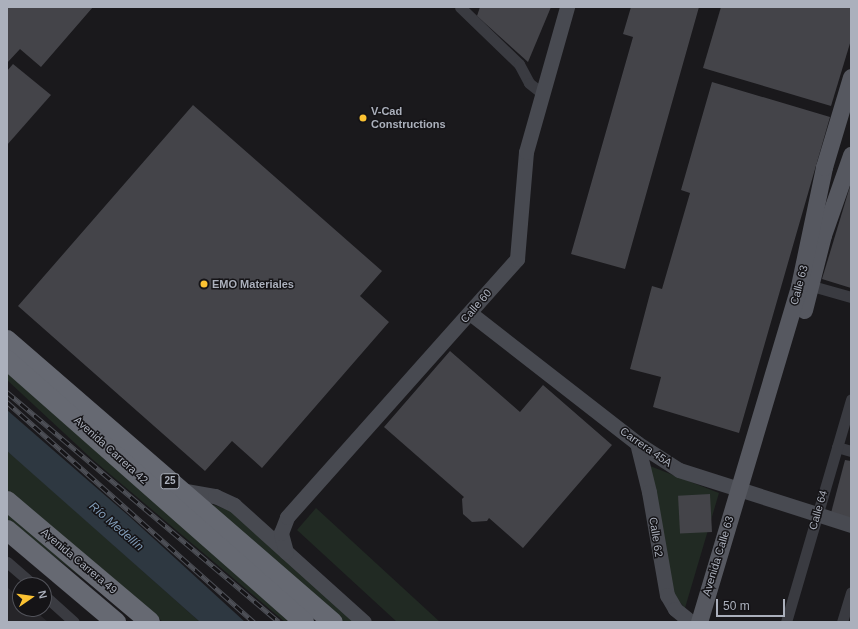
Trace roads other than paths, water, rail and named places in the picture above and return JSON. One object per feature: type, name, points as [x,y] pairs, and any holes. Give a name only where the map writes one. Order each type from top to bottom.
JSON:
[{"type":"highway","name":"Avenida Carrera 42","points":[[7,340],[333,622]]},
{"type":"highway","name":"Avenida Carrera 42","points":[[7,360],[304,622]]},
{"type":"highway","name":"Avenida Carrera 49","points":[[7,501],[150,622]]},
{"type":"highway","name":"Avenida Carrera 49","points":[[7,530],[116,622]]},
{"type":"highway","points":[[78,589],[131,622]]},
{"type":"main road","name":"Calle 63","points":[[744,492],[799,286],[824,167],[851,77]]},
{"type":"main road","points":[[822,235],[851,117]]},
{"type":"main road","name":"Calle 63","points":[[744,492],[812,286],[822,235],[851,155]]},
{"type":"main road","name":"Avenida Calle 63","points":[[699,622],[744,492]]},
{"type":"main road","name":"Avenida Calle 63","points":[[710,622],[744,492]]},
{"type":"street","points":[[460,7],[519,64],[529,83],[542,93]]},
{"type":"street","name":"Calle 60","points":[[286,552],[281,533],[287,517],[517,259],[526,152],[567,7]]},
{"type":"street","points":[[812,286],[851,297]]},
{"type":"street","name":"Carrera 45A","points":[[470,313],[637,443],[679,470],[851,526]]},
{"type":"street","name":"Calle 64","points":[[786,622],[851,399]]},
{"type":"street","name":"Calle 62","points":[[637,443],[649,492],[667,595],[675,608],[691,622]]},
{"type":"street","points":[[837,447],[851,451]]},
{"type":"street","name":"Avenida Carrera 42","points":[[180,490],[225,500],[364,622]]},
{"type":"street","points":[[7,562],[24,577]]},
{"type":"street","points":[[842,622],[851,592]]},
{"type":"street","points":[[52,602],[74,622]]},
{"type":"water","name":"Río Medellín","points":[[7,410],[130,517],[245,622],[200,622],[7,451]]},
{"type":"railway","points":[[7,392],[279,622]]},
{"type":"railway","points":[[7,402],[254,622]]},
{"type":"place","name":"V-Cad Constructions","points":[[363,118]]},
{"type":"place","name":"EMO Materiales","points":[[204,284]]}]
